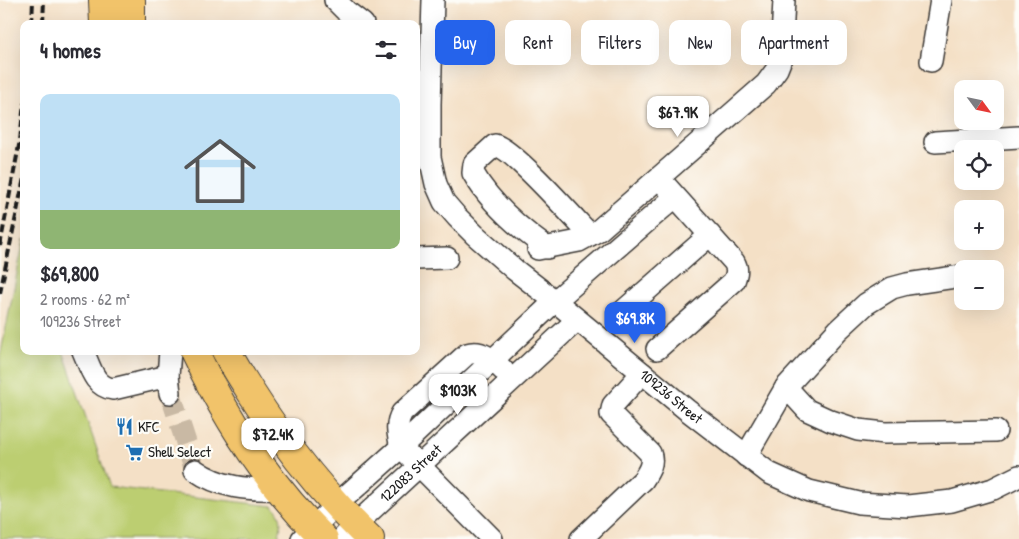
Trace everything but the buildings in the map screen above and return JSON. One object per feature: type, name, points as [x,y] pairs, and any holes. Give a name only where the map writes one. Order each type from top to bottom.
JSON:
[{"type":"main road","points":[[103,0],[104,20]]},
{"type":"main road","points":[[131,0],[131,20]]},
{"type":"main road","points":[[196,355],[232,421],[313,535]]},
{"type":"main road","points":[[228,355],[247,388],[356,534]]},
{"type":"street","points":[[335,0],[358,20]]},
{"type":"street","name":"109236 Street","points":[[433,0],[423,114],[436,184],[444,202],[457,217],[475,236],[515,270],[746,456],[769,473],[809,491],[859,503],[908,506],[952,501],[993,489],[1019,476]]},
{"type":"street","points":[[590,235],[530,172],[502,148],[495,145],[474,164],[472,173],[494,202],[542,248],[579,241],[590,235],[599,230],[766,84],[777,69],[781,58],[784,0]]},
{"type":"street","points":[[931,61],[941,0]]},
{"type":"street","points":[[935,142],[1019,137]]},
{"type":"street","points":[[656,349],[734,282],[737,268],[734,262],[659,178]]},
{"type":"street","name":"122083 Street","points":[[313,535],[336,505],[401,447],[555,301],[676,197]]},
{"type":"street","points":[[621,312],[710,235]]},
{"type":"street","points":[[420,259],[447,258]]},
{"type":"street","points":[[746,456],[786,387],[838,330],[866,304],[892,288],[954,277]]},
{"type":"street","name":"122083 Street","points":[[356,534],[418,466],[577,320]]},
{"type":"street","points":[[85,355],[94,376],[99,384],[105,388],[113,389],[168,367]]},
{"type":"street","points":[[493,361],[512,379]]},
{"type":"street","points":[[581,539],[643,480],[648,472],[652,458],[650,453],[611,414],[613,405],[642,373]]},
{"type":"street","points":[[786,387],[807,410],[858,430],[884,434],[996,431]]},
{"type":"street","points":[[401,447],[492,539]]},
{"type":"street","points":[[195,470],[206,478],[222,484],[255,490],[279,489]]},
{"type":"green space","points":[[20,259],[20,355],[64,355],[110,487],[273,506],[279,513],[281,521],[278,539],[0,539],[0,357]]},
{"type":"tunnel","points":[[170,393],[195,470]]},
{"type":"railway","points":[[32,20],[33,0]]},
{"type":"railway","points":[[43,20],[44,0]]},
{"type":"railway","points":[[0,246],[20,140]]},
{"type":"railway","points":[[0,293],[20,197]]},
{"type":"place","name":"KFC","points":[[124,427]]},
{"type":"place","name":"Shell Select","points":[[134,452]]}]
